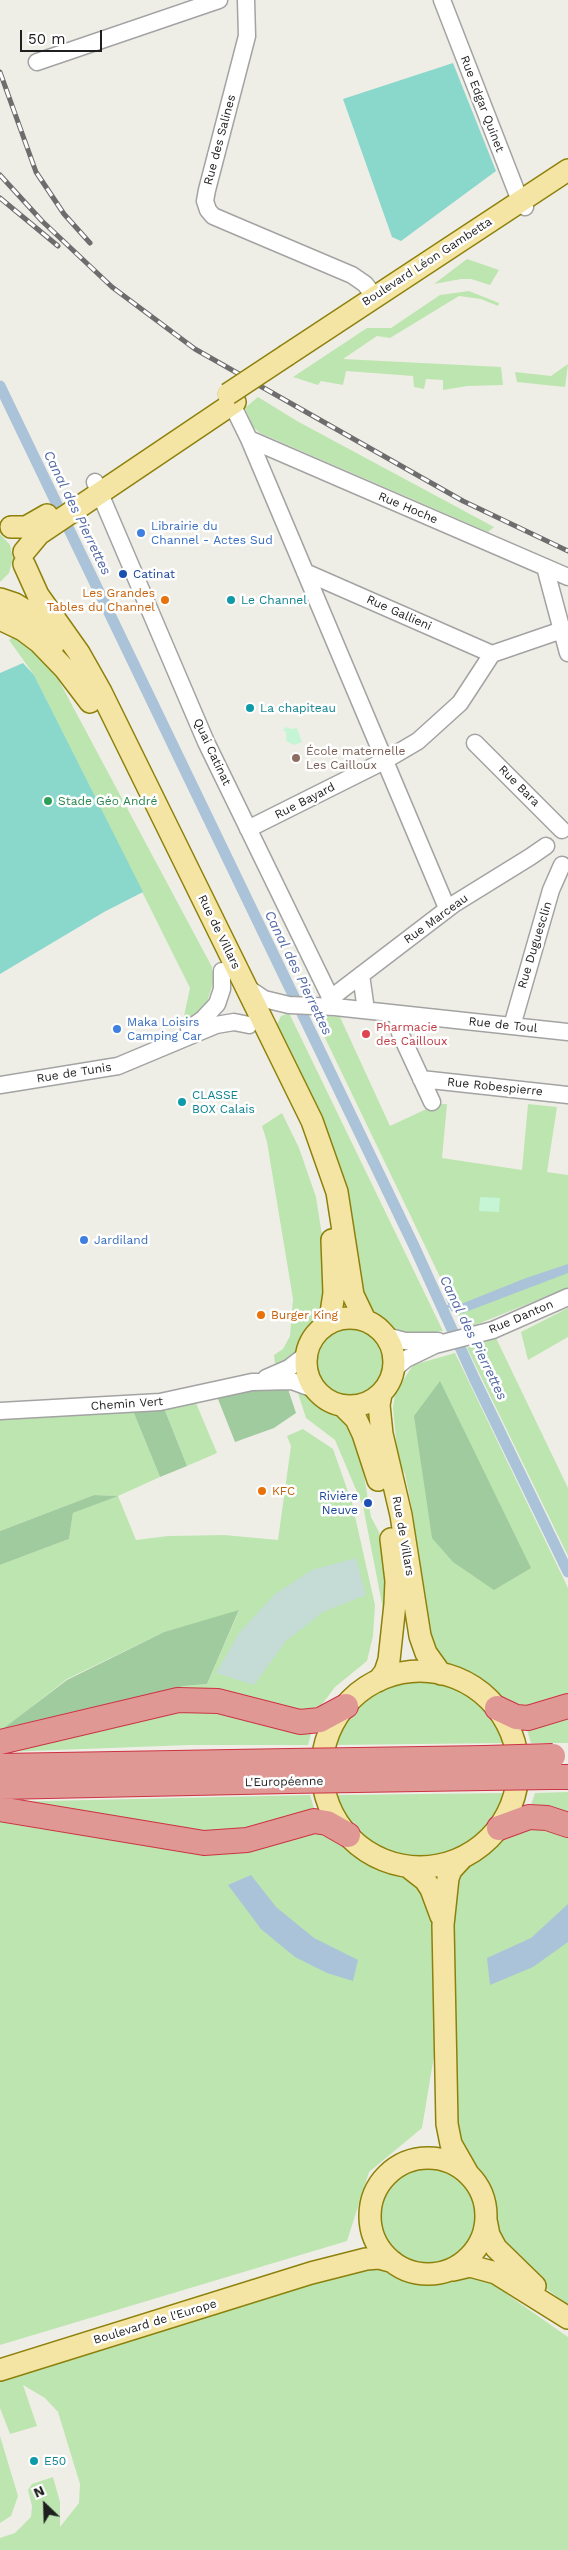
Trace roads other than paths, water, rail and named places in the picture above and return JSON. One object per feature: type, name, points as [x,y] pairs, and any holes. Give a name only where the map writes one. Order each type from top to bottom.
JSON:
[{"type":"highway","points":[[0,1742],[178,1700],[218,1701],[246,1706],[300,1722],[320,1720],[346,1706]]},
{"type":"highway","points":[[497,1708],[516,1717],[528,1718],[568,1706]]},
{"type":"highway","name":"L'Européenne","points":[[0,1766],[289,1771],[560,1767]]},
{"type":"highway","name":"L'Européenne","points":[[0,1787],[289,1771]]},
{"type":"highway","points":[[0,1809],[204,1843],[247,1840],[314,1821],[327,1824],[348,1835]]},
{"type":"highway","points":[[499,1828],[529,1817],[547,1818],[568,1825]]},
{"type":"main road","name":"Boulevard Léon Gambetta","points":[[290,359],[345,325],[523,204],[568,170]]},
{"type":"main road","name":"Boulevard Léon Gambetta","points":[[290,359],[375,296],[523,204],[568,179]]},
{"type":"main road","points":[[0,594],[15,583],[33,539],[45,523],[290,359]]},
{"type":"main road","points":[[6,524],[26,527],[45,523]]},
{"type":"main road","name":"Rue de Villars","points":[[6,524],[20,540],[24,558],[38,595],[79,653],[101,692],[252,991],[269,1034],[312,1121],[328,1160],[343,1218],[353,1295],[365,1320]]},
{"type":"main road","name":"Rue de Villars","points":[[0,599],[20,606],[39,623],[67,660],[90,702],[304,1139],[322,1191],[332,1235],[335,1272],[333,1304],[324,1326]]},
{"type":"main road","points":[[0,619],[23,630],[39,642],[64,669],[90,702]]},
{"type":"main road","points":[[345,1318],[365,1320],[378,1328],[386,1336],[394,1352],[394,1369],[391,1380],[381,1394],[366,1404],[344,1406],[329,1402],[314,1389],[306,1370],[307,1354],[312,1340],[324,1326],[345,1318]]},
{"type":"main road","name":"Rue de Villars","points":[[381,1394],[379,1405],[382,1434],[400,1515],[420,1636],[426,1653],[441,1674]]},
{"type":"main road","name":"Rue de Villars","points":[[344,1406],[359,1424],[371,1454],[383,1500],[394,1560],[395,1592],[390,1652],[387,1666],[378,1681]]},
{"type":"main road","points":[[406,1672],[441,1674],[470,1685],[497,1708],[514,1740],[518,1770],[513,1801],[499,1828],[485,1843],[463,1857],[438,1866],[407,1866],[372,1854],[348,1835],[329,1804],[322,1774],[328,1738],[346,1706],[359,1693],[378,1681],[406,1672]]},
{"type":"main road","points":[[463,1857],[451,1870],[448,1878],[442,1925],[446,2103],[452,2144],[483,2197],[489,2235],[500,2254],[568,2313]]},
{"type":"main road","points":[[407,1866],[424,1880],[434,1894],[442,1925]]},
{"type":"main road","points":[[446,2103],[443,2129],[437,2140],[425,2152],[392,2171],[380,2185],[372,2202],[370,2216],[375,2240],[393,2262],[406,2269],[419,2273],[448,2271],[470,2266],[487,2269],[568,2318]]},
{"type":"main road","points":[[405,2163],[418,2159],[438,2159],[451,2163],[468,2173]]},
{"type":"main road","name":"Boulevard de l'Europe","points":[[311,2273],[352,2252],[363,2238],[370,2216]]},
{"type":"main road","points":[[448,2271],[464,2262],[474,2251],[482,2239],[486,2220]]},
{"type":"main road","name":"Boulevard de l'Europe","points":[[0,2370],[311,2273],[366,2259],[379,2258],[393,2262]]},
{"type":"street","points":[[36,62],[219,0]]},
{"type":"street","name":"Rue des Salines","points":[[246,0],[247,29],[245,46],[206,196],[208,210],[213,216],[352,275],[365,284],[375,296]]},
{"type":"street","name":"Rue Edgar Quinet","points":[[442,0],[523,204]]},
{"type":"street","points":[[231,399],[447,908]]},
{"type":"street","name":"Rue Hoche","points":[[248,439],[568,577]]},
{"type":"street","name":"Quai Catinat","points":[[90,492],[328,1004]]},
{"type":"street","points":[[545,567],[568,653]]},
{"type":"street","name":"Rue Gallieni","points":[[304,572],[492,654]]},
{"type":"street","points":[[492,654],[562,630]]},
{"type":"street","name":"Rue Bayard","points":[[248,829],[418,741],[448,715],[472,688],[492,654]]},
{"type":"street","name":"Rue Bara","points":[[476,743],[565,826]]},
{"type":"street","name":"Rue Marceau","points":[[328,1004],[447,908],[546,846],[565,826]]},
{"type":"street","points":[[546,846],[565,866]]},
{"type":"street","name":"Rue Duguesclin","points":[[512,1026],[551,890],[565,866]]},
{"type":"street","name":"Rue de Tunis","points":[[146,1055],[196,1024],[213,1008],[221,994],[222,971]]},
{"type":"street","points":[[362,975],[366,1010]]},
{"type":"street","name":"Rue de Toul","points":[[252,991],[282,1008],[328,1004],[397,1014],[568,1032]]},
{"type":"street","points":[[269,1034],[269,1020],[282,1008]]},
{"type":"street","name":"Rue Robespierre","points":[[397,1014],[400,1033],[432,1102]]},
{"type":"street","name":"Rue de Tunis","points":[[0,1085],[102,1070],[146,1055],[221,1023],[234,1022],[249,1025]]},
{"type":"street","name":"Rue Robespierre","points":[[421,1079],[568,1095]]},
{"type":"street","name":"Rue Danton","points":[[445,1341],[493,1330],[568,1297]]},
{"type":"street","points":[[386,1336],[405,1341],[445,1341]]},
{"type":"street","points":[[394,1369],[410,1357],[445,1341]]},
{"type":"street","points":[[252,1382],[289,1368],[307,1354]]},
{"type":"street","points":[[252,1382],[288,1381],[314,1389]]},
{"type":"street","name":"Chemin Vert","points":[[0,1411],[160,1402],[252,1382]]},
{"type":"waterway","name":"Canal des Pierrettes","points":[[0,386],[414,1246],[474,1378],[568,1572]]},
{"type":"waterway","points":[[442,1307],[452,1306]]},
{"type":"railway","points":[[0,72],[36,172],[64,214],[90,243]]},
{"type":"railway","points":[[0,175],[42,221],[112,287],[195,349],[463,501],[568,551]]},
{"type":"railway","points":[[0,198],[58,246]]},
{"type":"place","name":"Librairie du Channel - Actes Sud","points":[[141,533]]},
{"type":"place","name":"Catinat","points":[[123,574]]},
{"type":"place","name":"Les Grandes Tables du Channel","points":[[165,600]]},
{"type":"place","name":"Le Channel","points":[[231,600]]},
{"type":"place","name":"La chapiteau","points":[[250,708]]},
{"type":"place","name":"École maternelle Les Cailloux","points":[[296,758]]},
{"type":"place","name":"Stade Géo André","points":[[48,801]]},
{"type":"place","name":"Maka Loisirs Camping Car","points":[[117,1029]]},
{"type":"place","name":"Pharmacie des Cailloux","points":[[366,1034]]},
{"type":"place","name":"CLASSE BOX Calais","points":[[182,1102]]},
{"type":"place","name":"Jardiland","points":[[84,1240]]},
{"type":"place","name":"Burger King","points":[[261,1315]]},
{"type":"place","name":"KFC","points":[[262,1491]]},
{"type":"place","name":"Rivière Neuve","points":[[368,1503]]},
{"type":"place","name":"E50","points":[[34,2461]]}]
